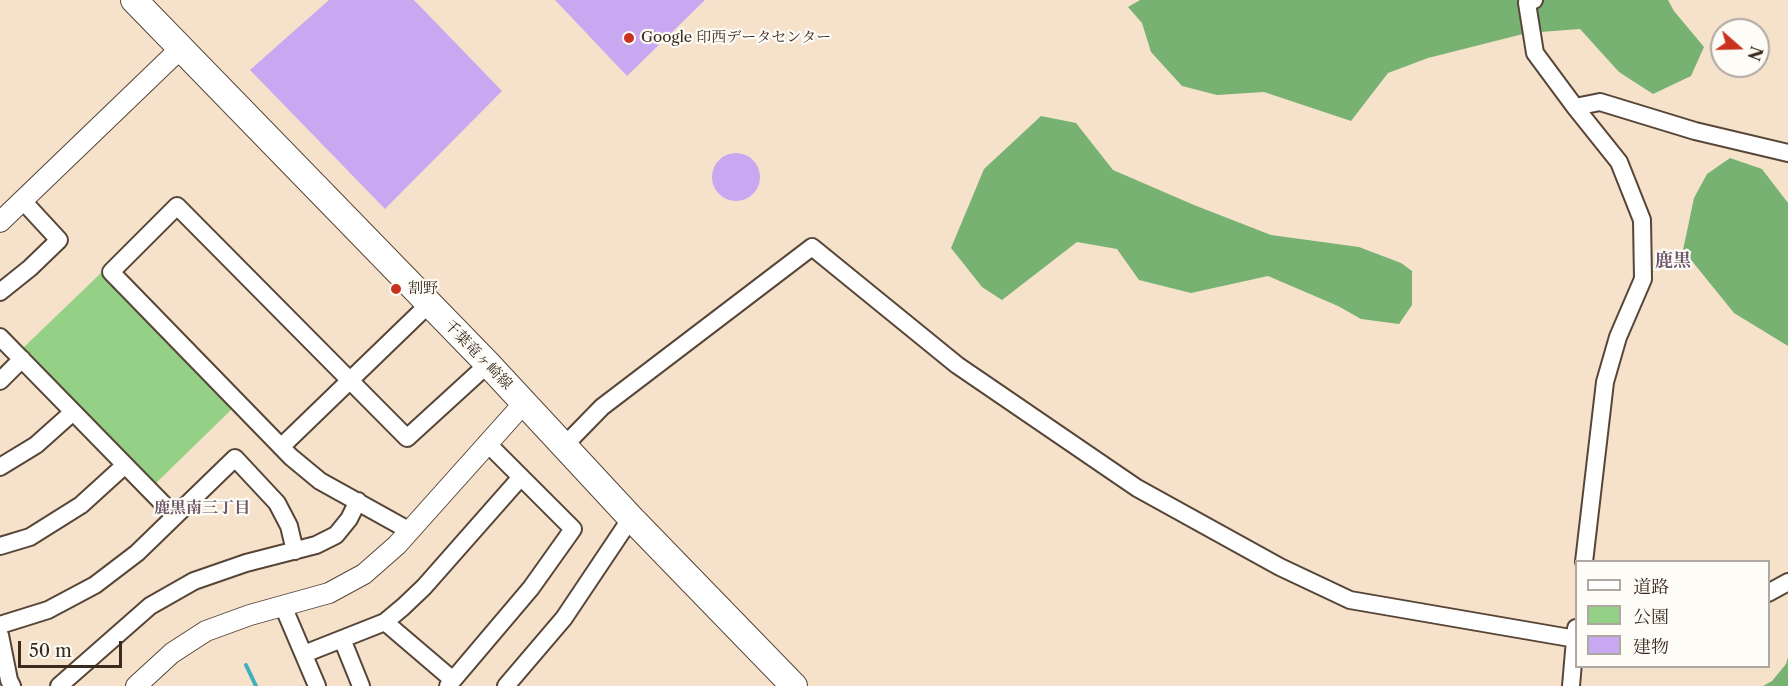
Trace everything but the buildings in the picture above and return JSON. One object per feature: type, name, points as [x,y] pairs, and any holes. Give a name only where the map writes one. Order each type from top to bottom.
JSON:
[{"type":"main road","name":"千葉竜ヶ崎線","points":[[134,0],[488,364],[631,519],[794,686]]},
{"type":"street","points":[[1534,0],[1527,3],[1535,53],[1619,162],[1642,220],[1643,279],[1618,337],[1605,382],[1584,560]]},
{"type":"street","points":[[0,222],[181,48]]},
{"type":"street","points":[[1575,107],[1600,102],[1695,131],[1788,153]]},
{"type":"street","points":[[0,292],[30,268],[59,240],[23,201]]},
{"type":"street","points":[[410,531],[320,481],[281,447],[111,272],[177,206],[406,438],[488,364]]},
{"type":"street","points":[[564,446],[603,406],[812,247],[957,365],[1137,488],[1280,567],[1350,600],[1575,635]]},
{"type":"street","points":[[281,447],[429,304]]},
{"type":"street","points":[[0,337],[175,516]]},
{"type":"street","points":[[0,381],[22,359]]},
{"type":"street","points":[[136,686],[172,653],[206,632],[241,618],[329,593],[364,574],[410,531],[524,404]]},
{"type":"street","points":[[0,467],[36,445],[74,412]]},
{"type":"street","points":[[385,622],[451,683],[531,588],[573,529],[487,443]]},
{"type":"street","points":[[0,625],[48,610],[95,585],[137,553],[235,458],[277,503],[289,526],[295,551]]},
{"type":"street","points":[[0,546],[30,537],[81,505],[125,465]]},
{"type":"street","points":[[304,654],[385,622],[424,587],[521,477]]},
{"type":"street","points":[[59,686],[150,606],[194,581],[246,563],[316,546],[336,535],[349,519],[358,501]]},
{"type":"street","points":[[506,686],[564,618],[631,519]]},
{"type":"street","points":[[1770,592],[1788,582]]},
{"type":"street","points":[[283,606],[317,686]]},
{"type":"street","points":[[0,635],[12,686]]},
{"type":"street","points":[[342,639],[361,686]]},
{"type":"street","points":[[1571,686],[1575,645]]},
{"type":"green space","points":[[1140,0],[1668,0],[1674,11],[1704,47],[1691,76],[1653,94],[1619,72],[1580,29],[1527,33],[1428,58],[1388,73],[1351,121],[1264,92],[1217,95],[1182,86],[1151,52],[1142,23],[1128,7]]},
{"type":"green space","points":[[1041,116],[1076,123],[1113,170],[1194,205],[1271,235],[1359,247],[1401,263],[1412,271],[1412,305],[1399,324],[1361,319],[1338,306],[1268,276],[1191,293],[1139,280],[1117,249],[1077,242],[1002,300],[982,287],[951,248],[984,169]]},
{"type":"green space","points":[[1730,158],[1762,169],[1788,203],[1788,346],[1734,313],[1683,250],[1694,198],[1707,174]]},
{"type":"green space","points":[[101,273],[232,409],[154,485],[23,348]]},
{"type":"green space","points":[[1788,657],[1788,686],[1763,686],[1772,681],[1786,664]]},
{"type":"waterway","points":[[246,665],[256,686]]},
{"type":"place","name":"Google 印西データセンター","points":[[629,38]]},
{"type":"place","name":"割野","points":[[396,289]]},
{"type":"district","name":"鹿黒","points":[[1673,261]]},
{"type":"district","name":"鹿黒南三丁目","points":[[202,508]]}]
